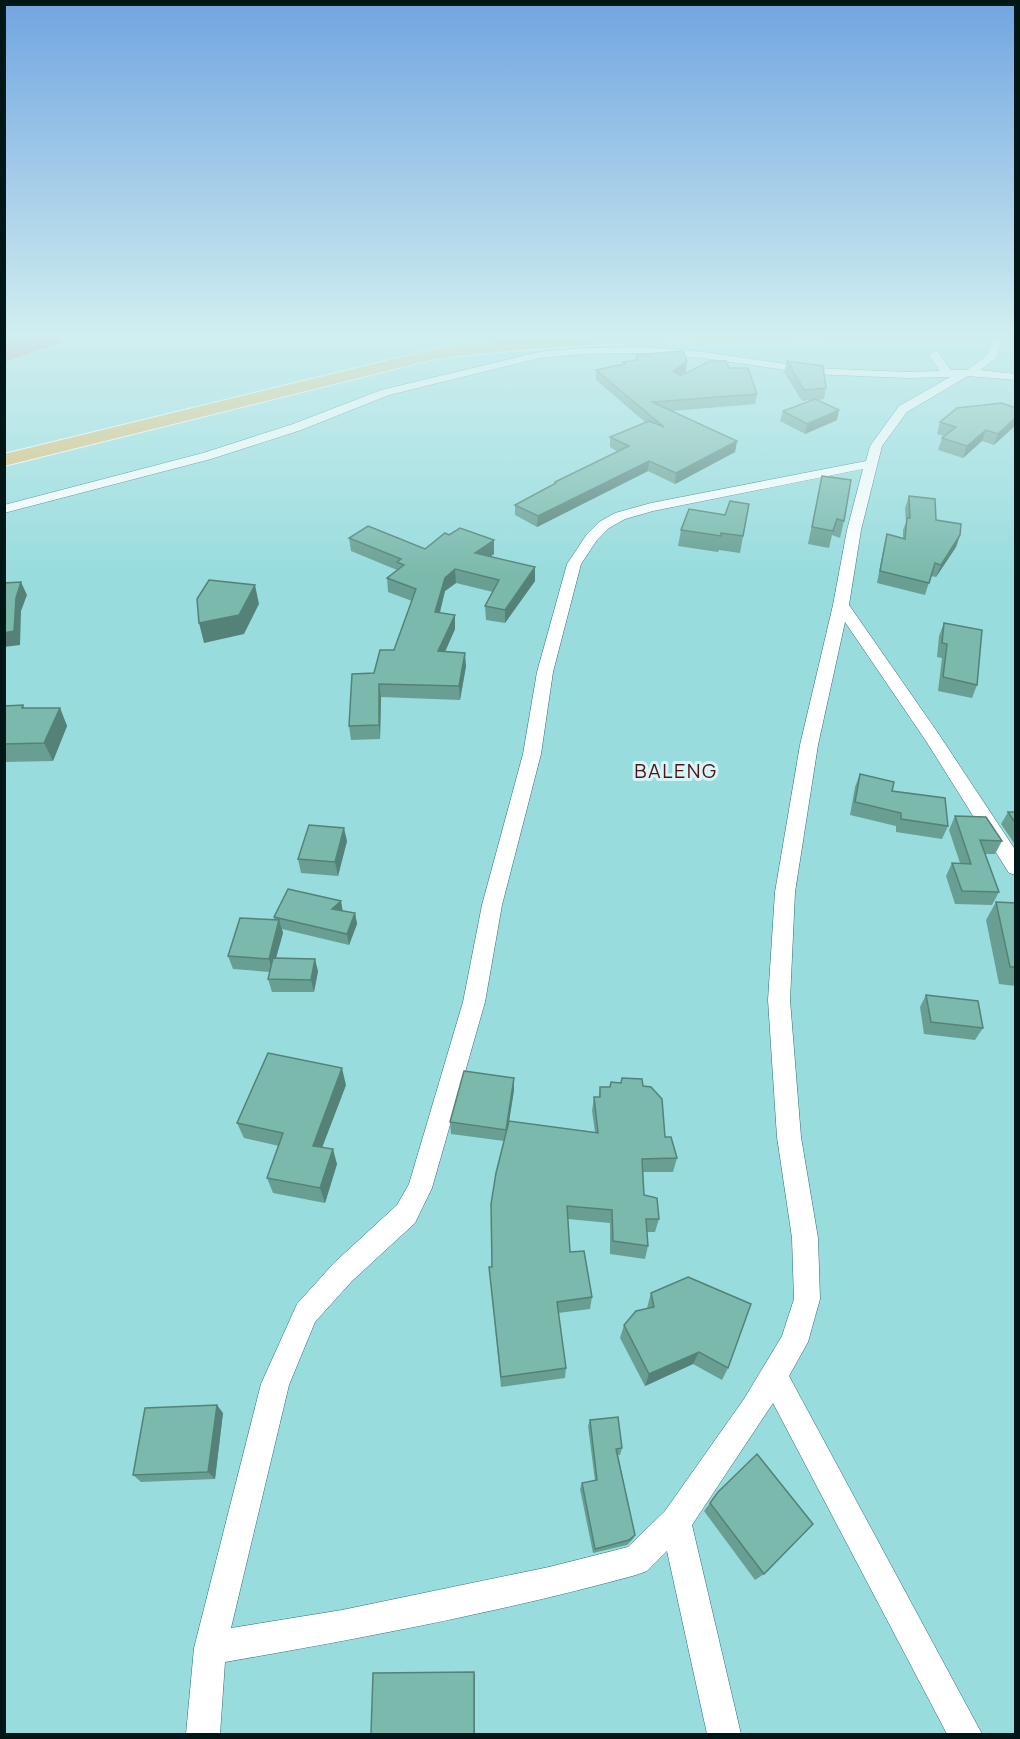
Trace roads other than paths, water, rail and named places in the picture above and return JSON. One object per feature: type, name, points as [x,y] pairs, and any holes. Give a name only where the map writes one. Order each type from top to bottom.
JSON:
[{"type":"main road","points":[[4,460],[180,415]]},
{"type":"street","points":[[4,509],[207,456],[327,415]]},
{"type":"street","points":[[210,1648],[376,1619],[549,1583],[636,1560],[676,1522],[754,1409],[794,1342],[807,1299],[805,1238],[789,1137],[779,1000],[785,892],[809,745],[841,605],[854,530],[876,446],[899,415]]},
{"type":"street","points":[[203,1734],[210,1648],[275,1384],[306,1313],[343,1272],[406,1214],[420,1188],[474,1002],[492,905],[532,754],[545,672],[574,564],[592,537],[604,525],[620,516],[651,507],[871,464]]},
{"type":"street","points":[[841,605],[932,737],[1016,868]]},
{"type":"street","points":[[774,1376],[965,1734]]},
{"type":"street","points":[[676,1522],[724,1734]]},
{"type":"district","name":"BALENG","points":[[676,771]]}]
